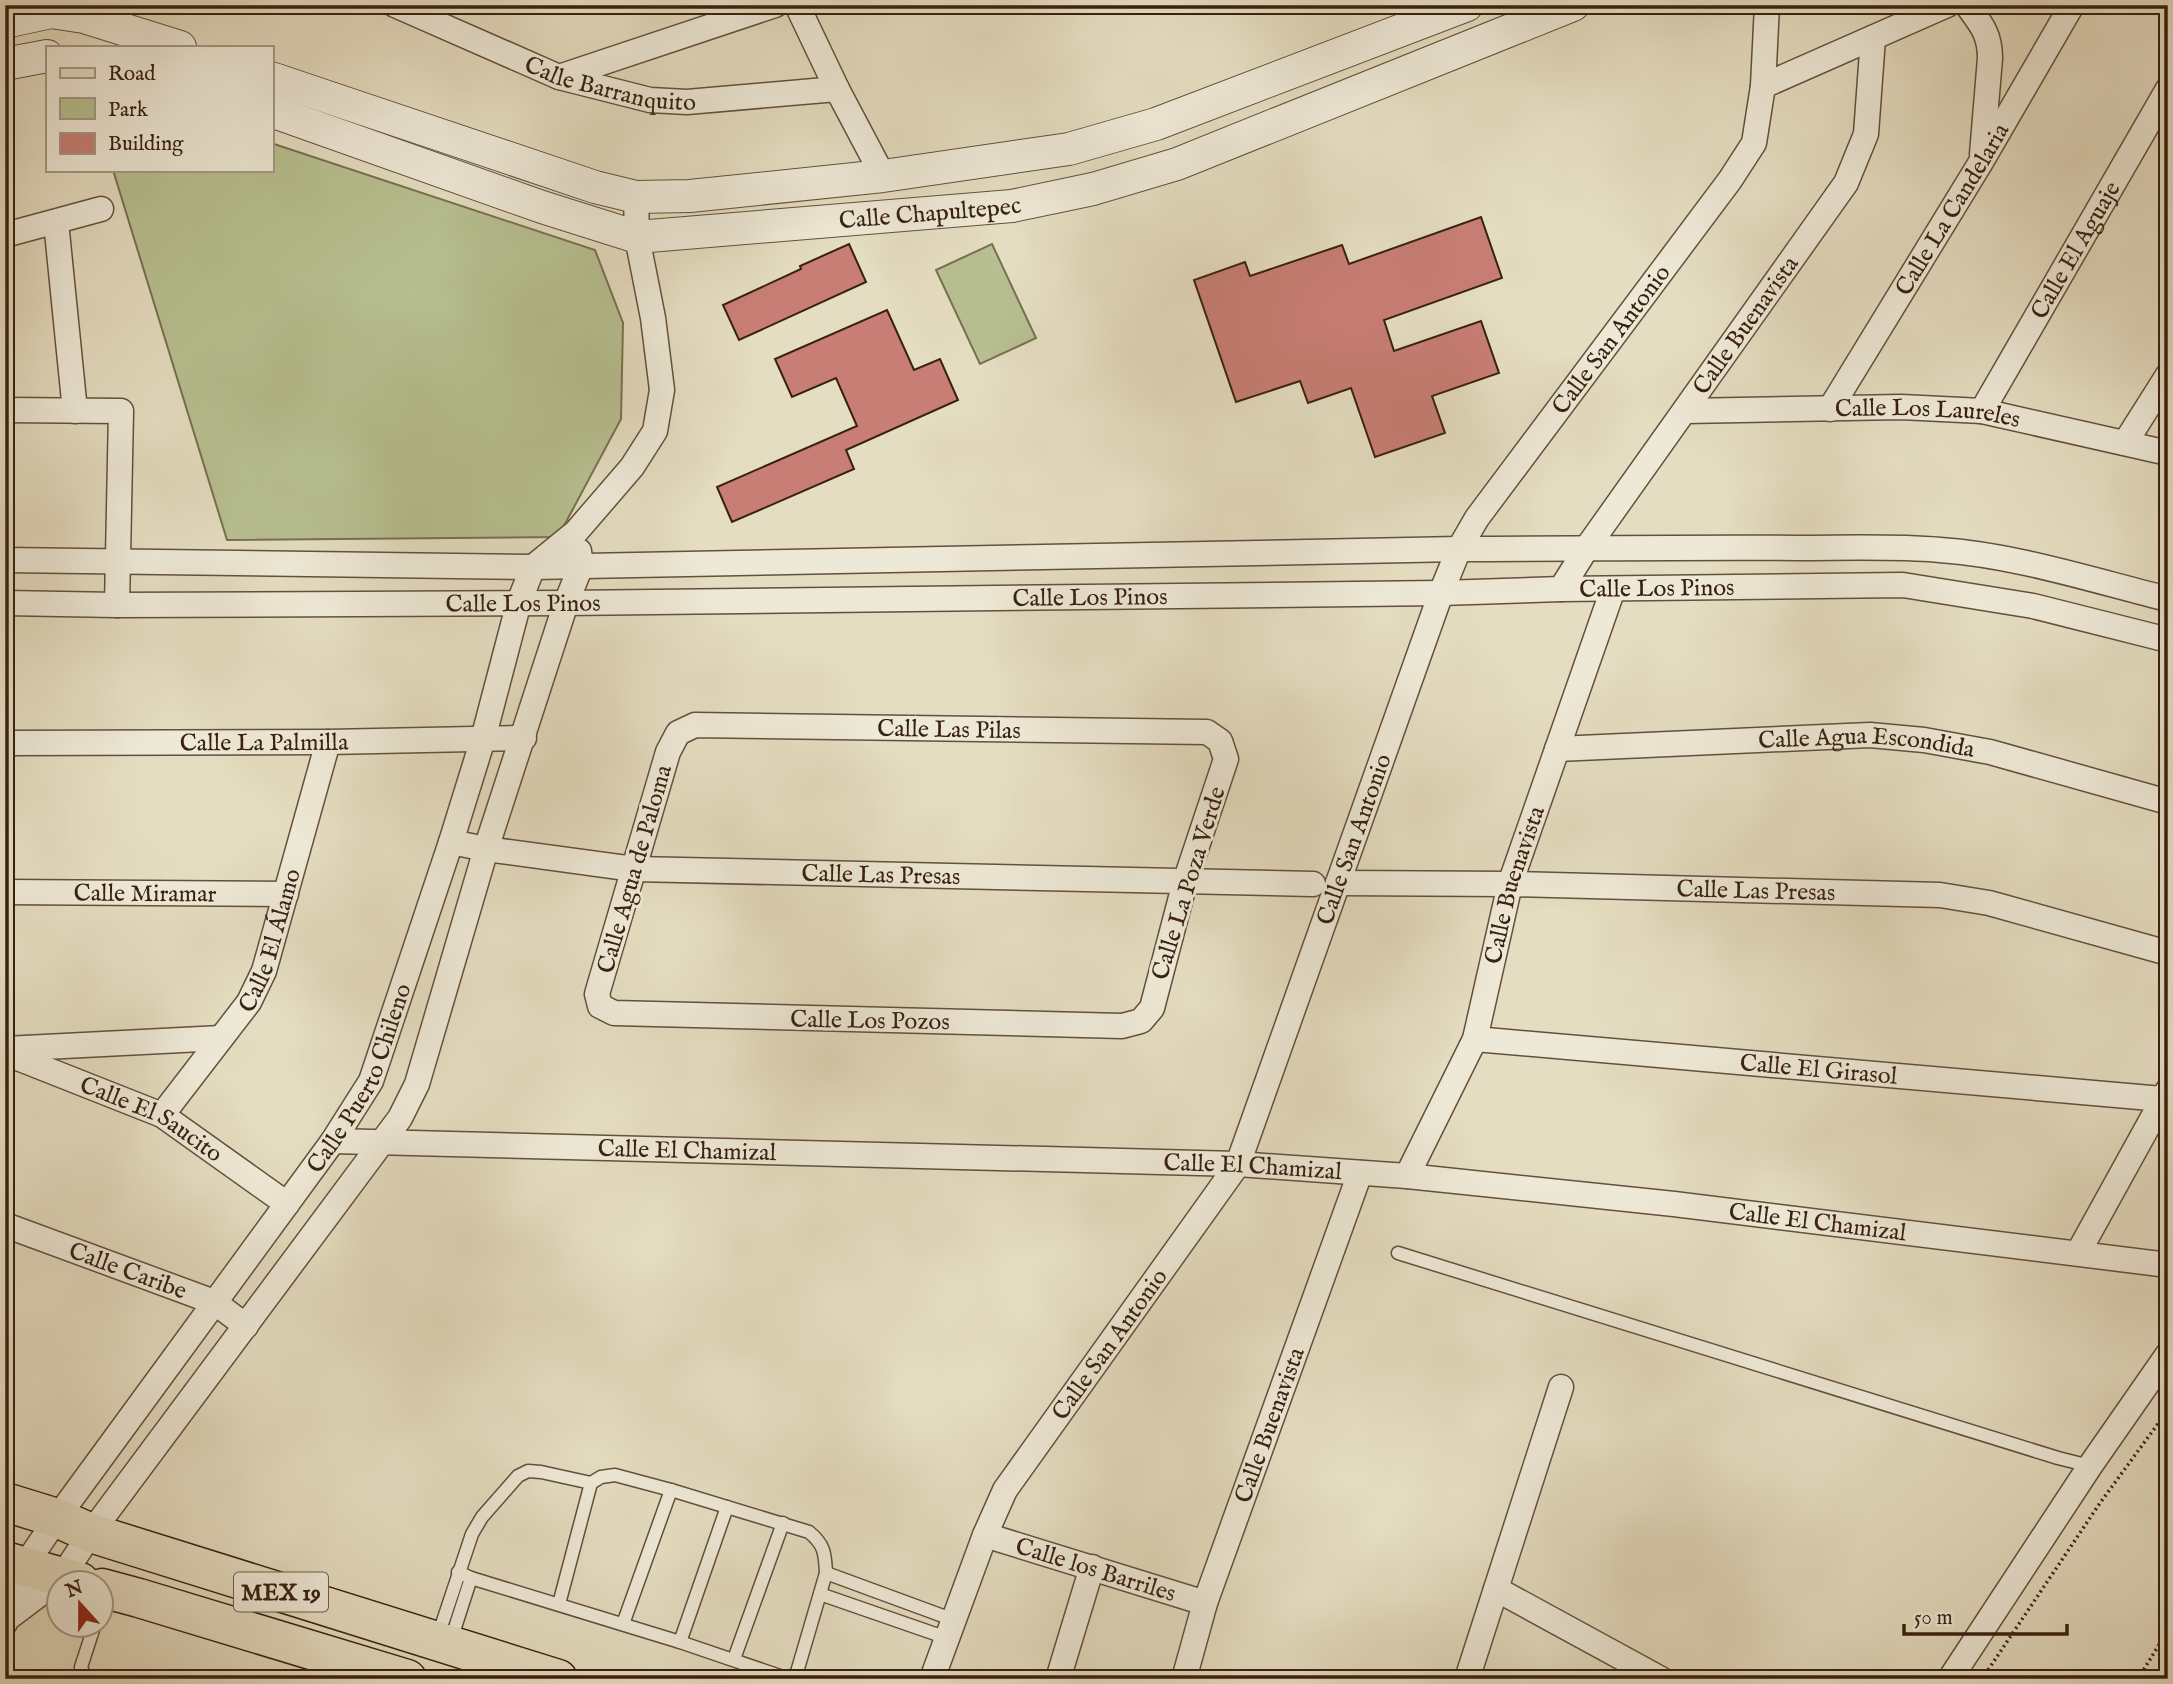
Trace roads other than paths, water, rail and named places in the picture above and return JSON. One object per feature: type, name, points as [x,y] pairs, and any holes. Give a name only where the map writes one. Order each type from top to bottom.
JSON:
[{"type":"main road","name":"MEX 19","points":[[5,1502],[558,1679]]},
{"type":"main road","name":"MEX 19","points":[[15,1564],[46,1576]]},
{"type":"main road","name":"MEX 19","points":[[116,1601],[353,1671],[406,1679]]},
{"type":"street","name":"Calle Barranquito","points":[[395,5],[559,77],[650,100],[687,102],[837,89]]},
{"type":"street","points":[[559,77],[775,5]]},
{"type":"street","points":[[797,5],[883,176]]},
{"type":"street","name":"Calle Chapultepec","points":[[273,79],[595,187],[636,197],[690,196],[883,176],[1069,149],[1156,124],[1467,5]]},
{"type":"street","name":"Calle Chapultepec","points":[[273,112],[542,207],[638,237],[1012,206],[1093,189],[1177,164],[1573,5]]},
{"type":"street","name":"Calle San Antonio","points":[[932,1679],[985,1535],[1005,1490],[1238,1164],[1459,549],[1481,511],[1730,180],[1754,143],[1763,86],[1767,5]]},
{"type":"street","points":[[1763,86],[1947,5]]},
{"type":"street","points":[[1967,5],[1983,26],[1990,42],[1981,162]]},
{"type":"street","name":"Calle La Candelaria","points":[[1830,409],[1981,162],[2072,5]]},
{"type":"street","points":[[15,15],[51,12],[84,17],[106,15],[178,46]]},
{"type":"street","name":"Calle Buenavista","points":[[1561,589],[1586,549],[1846,183],[1866,134],[1872,37]]},
{"type":"street","points":[[5,64],[46,56]]},
{"type":"street","name":"Calle El Aguaje","points":[[1982,411],[2168,89]]},
{"type":"street","name":"Calle Puerto Chileno","points":[[85,1568],[74,1526],[214,1302],[333,1141],[371,1080],[451,842],[483,739],[519,603],[533,567],[576,532],[632,467],[655,431],[662,390],[653,318],[638,237],[636,197]]},
{"type":"street","points":[[5,235],[101,209]]},
{"type":"street","points":[[56,222],[75,411]]},
{"type":"street","points":[[2125,443],[2168,375]]},
{"type":"street","name":"Calle Los Laureles","points":[[1685,411],[1901,407],[1982,411],[2168,453]]},
{"type":"street","points":[[5,410],[121,411],[117,605]]},
{"type":"street","points":[[576,532],[581,566]]},
{"type":"street","name":"Calle Los Pinos","points":[[5,560],[533,567],[1459,549],[1659,547],[1941,550],[2009,560],[2168,598]]},
{"type":"street","name":"Calle Puerto Chileno","points":[[46,1608],[6,1620],[15,1564],[74,1526],[246,1326],[400,1118],[417,1084],[486,849],[566,603],[581,566]]},
{"type":"street","name":"Calle Los Pinos","points":[[5,603],[566,603],[1903,585],[2033,606],[2168,640]]},
{"type":"street","name":"Calle Buenavista","points":[[1408,1176],[1475,1039],[1510,884],[1613,589]]},
{"type":"street","name":"Calle Las Pilas","points":[[678,733],[695,725],[1069,730],[1207,733],[1220,741]]},
{"type":"street","name":"Calle Agua de Paloma","points":[[600,1006],[597,994],[668,752],[678,733]]},
{"type":"street","name":"Calle Agua Escondida","points":[[1557,750],[1870,735],[1924,740],[1990,752],[2168,802]]},
{"type":"street","name":"Calle La Palmilla","points":[[5,743],[328,742],[524,738]]},
{"type":"street","name":"Calle La Poza Verde","points":[[1140,1021],[1152,1007],[1185,882],[1226,759],[1220,741]]},
{"type":"street","name":"Calle El Álamo","points":[[162,1115],[249,1002],[264,971],[328,742]]},
{"type":"street","name":"Calle Las Presas","points":[[451,842],[634,869],[1313,884]]},
{"type":"street","name":"Calle Las Presas","points":[[1338,883],[1510,884],[1940,895],[1989,903],[2168,953]]},
{"type":"street","name":"Calle Miramar","points":[[5,892],[286,894]]},
{"type":"street","name":"Calle Los Pozos","points":[[600,1006],[614,1013],[1122,1026],[1140,1021]]},
{"type":"street","name":"Calle El Saucito","points":[[5,1051],[221,1038]]},
{"type":"street","name":"Calle El Girasol","points":[[1475,1039],[2165,1095]]},
{"type":"street","name":"Calle El Saucito","points":[[5,1051],[162,1115],[287,1204]]},
{"type":"street","points":[[2078,1253],[2165,1095]]},
{"type":"street","name":"Calle El Chamizal","points":[[333,1141],[1238,1164],[1360,1172],[1674,1204],[2168,1265]]},
{"type":"street","name":"Calle Buenavista","points":[[1184,1679],[1205,1603],[1360,1172]]},
{"type":"street","name":"Calle Caribe","points":[[5,1225],[214,1302],[246,1326]]},
{"type":"street","points":[[1950,1679],[2090,1466],[2168,1354]]},
{"type":"street","points":[[1468,1679],[1561,1387]]},
{"type":"street","name":"Calle los Barriles","points":[[985,1535],[1205,1603]]},
{"type":"street","points":[[1058,1679],[1092,1567]]},
{"type":"street","points":[[1496,1589],[1661,1679]]},
{"type":"lane","points":[[1398,1253],[2090,1466]]},
{"type":"lane","points":[[443,1642],[458,1572],[472,1534],[482,1517],[518,1476],[528,1471],[591,1483],[601,1477],[615,1475],[783,1523],[809,1532],[820,1541],[826,1573],[797,1672],[791,1678],[458,1572]]},
{"type":"lane","points":[[559,1604],[591,1483]]},
{"type":"lane","points":[[623,1624],[671,1490]]},
{"type":"lane","points":[[680,1642],[727,1507]]},
{"type":"lane","points":[[734,1659],[783,1523]]},
{"type":"lane","points":[[826,1573],[950,1629]]},
{"type":"lane","points":[[443,1642],[471,1578]]},
{"type":"lane","points":[[820,1594],[950,1629]]},
{"type":"lane","points":[[85,1638],[81,1667],[86,1679]]}]
